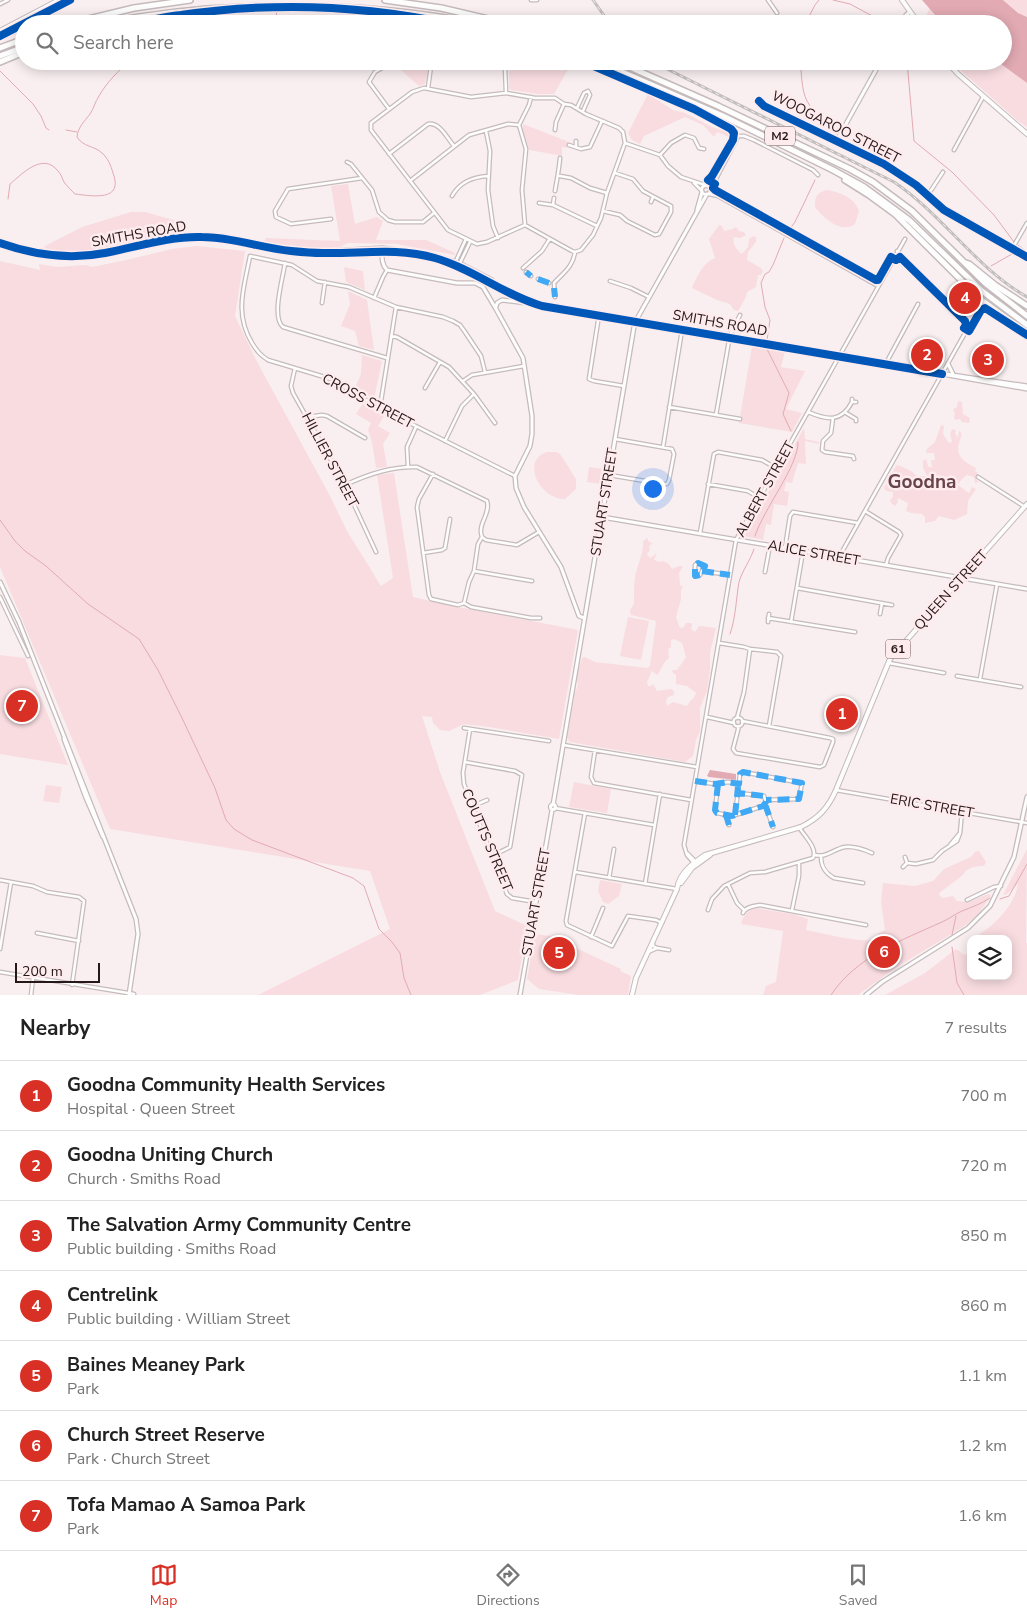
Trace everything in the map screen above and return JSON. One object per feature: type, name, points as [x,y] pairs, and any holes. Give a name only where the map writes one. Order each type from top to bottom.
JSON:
[{"type":"highway","points":[[103,15],[190,0]]},
{"type":"highway","points":[[385,0],[448,9],[473,15]]},
{"type":"highway","points":[[146,15],[168,11],[267,4],[321,3],[377,6],[437,15]]},
{"type":"highway","points":[[0,48],[15,42]]},
{"type":"highway","points":[[0,56],[15,50]]},
{"type":"highway","points":[[0,62],[15,56]]},
{"type":"highway","name":"M2","points":[[618,70],[696,104],[833,170],[869,191],[897,210],[982,291],[1027,325]]},
{"type":"highway","name":"M2","points":[[636,70],[718,106],[850,169],[873,182],[912,211],[964,263],[998,294],[1027,316]]},
{"type":"highway","points":[[833,170],[839,177],[869,195],[895,214],[980,298]]},
{"type":"highway","points":[[964,263],[970,264],[1027,306]]},
{"type":"main road","points":[[30,15],[59,0]]},
{"type":"main road","points":[[41,15],[70,0]]},
{"type":"main road","points":[[902,0],[912,15]]},
{"type":"main road","points":[[0,30],[15,22]]},
{"type":"main road","points":[[0,36],[15,28]]},
{"type":"main road","points":[[956,70],[1027,134]]},
{"type":"main road","points":[[980,298],[1027,332]]},
{"type":"main road","name":"QUEEN STREET","points":[[662,923],[683,874],[696,863],[736,846],[799,827],[813,820],[825,810],[836,790],[887,663],[1026,506]]},
{"type":"main road","name":"61","points":[[632,995],[636,978],[662,923]]},
{"type":"street","points":[[0,4],[8,0]]},
{"type":"street","points":[[531,0],[538,0]]},
{"type":"street","points":[[768,0],[777,13]]},
{"type":"street","points":[[906,15],[910,12]]},
{"type":"street","points":[[378,70],[370,82],[390,109]]},
{"type":"street","points":[[428,88],[430,70]]},
{"type":"street","points":[[505,70],[506,93]]},
{"type":"street","points":[[837,140],[876,70]]},
{"type":"street","points":[[428,88],[471,97],[506,93],[555,98],[623,132],[625,143],[607,192],[602,218],[596,226],[594,235],[581,250],[575,252],[549,240],[525,225],[480,244],[470,242],[448,230],[389,154],[370,126],[412,92],[428,88]]},
{"type":"street","points":[[577,108],[584,93],[588,92],[590,95],[584,111]]},
{"type":"street","points":[[954,150],[984,96]]},
{"type":"street","points":[[525,225],[522,190],[526,149],[519,125],[531,97]]},
{"type":"street","name":"WOOGAROO STREET","points":[[759,101],[764,106],[893,169],[916,185],[952,215],[1027,257]]},
{"type":"street","points":[[555,130],[556,122],[564,104]]},
{"type":"street","points":[[569,145],[581,149],[590,147],[602,120]]},
{"type":"street","points":[[389,154],[428,124],[432,123],[438,126],[454,146]]},
{"type":"street","points":[[410,181],[470,135],[508,124],[519,125]]},
{"type":"street","points":[[486,130],[490,151],[488,190],[491,213],[498,238]]},
{"type":"street","points":[[660,155],[671,143],[686,135],[694,138],[699,148],[704,149]]},
{"type":"street","points":[[711,188],[738,136],[754,140],[813,170],[818,175]]},
{"type":"street","points":[[576,141],[576,148]]},
{"type":"street","points":[[625,143],[660,155],[668,166],[681,177],[711,188],[718,196]]},
{"type":"street","points":[[555,191],[557,179],[560,176],[560,158]]},
{"type":"street","points":[[346,162],[351,164],[372,190],[379,212],[388,220],[395,222],[423,222],[434,213]]},
{"type":"street","points":[[705,185],[722,168]]},
{"type":"street","points":[[928,195],[943,172]]},
{"type":"street","points":[[603,211],[620,215],[634,225],[658,235],[672,208],[643,191],[633,179],[615,173]]},
{"type":"street","points":[[452,196],[457,188],[469,179],[488,176]]},
{"type":"street","points":[[560,176],[571,178],[590,188],[607,192]]},
{"type":"street","points":[[331,219],[291,224],[276,217],[275,211],[288,189],[362,178]]},
{"type":"street","points":[[693,182],[702,192],[718,196],[878,286]]},
{"type":"street","name":"STUART STREET","points":[[696,213],[705,185]]},
{"type":"street","name":"STUART STREET","points":[[520,995],[554,808],[608,475],[636,322],[711,188]]},
{"type":"street","points":[[651,202],[654,197]]},
{"type":"street","points":[[553,205],[554,198]]},
{"type":"street","points":[[538,203],[553,205],[596,226]]},
{"type":"street","points":[[634,225],[636,219]]},
{"type":"street","points":[[1012,249],[1027,222]]},
{"type":"street","name":"SMITHS ROAD","points":[[0,243],[39,254],[72,256],[104,254],[164,239],[202,237],[235,240],[289,251],[313,252],[382,249],[420,255],[457,264],[530,303],[1027,388]]},
{"type":"street","points":[[457,264],[466,239]]},
{"type":"street","name":"ALBERT STREET","points":[[696,863],[687,853],[684,845],[720,643],[736,540],[904,239]]},
{"type":"street","points":[[523,268],[542,252],[549,240]]},
{"type":"street","points":[[457,264],[470,242]]},
{"type":"street","points":[[382,249],[383,267],[388,270],[457,283],[475,283],[486,291],[521,352],[532,416],[532,438],[515,476],[516,488],[521,502],[561,566],[579,616],[584,618]]},
{"type":"street","points":[[898,251],[970,323]]},
{"type":"street","points":[[555,297],[554,283],[573,262],[575,252]]},
{"type":"street","name":"CROSS STREET","points":[[285,263],[250,256],[242,298],[241,318],[243,327],[259,355],[331,379],[378,408],[515,476]]},
{"type":"street","points":[[387,358],[283,327],[279,324],[277,314],[285,263],[292,264],[317,281],[349,287],[396,307],[443,317],[460,325],[481,356],[485,372]]},
{"type":"street","points":[[374,298],[388,270]]},
{"type":"street","points":[[526,272],[532,276]]},
{"type":"street","points":[[538,279],[549,283]]},
{"type":"street","points":[[610,281],[649,297]]},
{"type":"street","points":[[322,303],[326,282]]},
{"type":"street","points":[[841,557],[843,550],[978,310],[980,298]]},
{"type":"street","points":[[496,309],[497,303],[502,300],[530,303]]},
{"type":"street","points":[[885,365],[887,357],[918,304]]},
{"type":"street","points":[[978,310],[988,305]]},
{"type":"street","points":[[378,408],[381,401],[396,307]]},
{"type":"street","points":[[716,415],[729,338],[740,315]]},
{"type":"street","points":[[599,316],[588,377],[594,381],[624,386]]},
{"type":"street","points":[[662,447],[682,330]]},
{"type":"street","points":[[391,336],[397,337],[449,367],[474,394],[495,423]]},
{"type":"street","points":[[426,388],[440,362]]},
{"type":"street","points":[[948,364],[954,374]]},
{"type":"street","points":[[463,381],[470,375],[524,366]]},
{"type":"street","name":"HILLIER STREET","points":[[295,368],[291,386],[293,393],[345,485],[376,552]]},
{"type":"street","name":"SMITHS ROAD","points":[[942,374],[954,374],[1027,388]]},
{"type":"street","points":[[445,441],[462,406],[474,394]]},
{"type":"street","points":[[808,412],[833,418],[839,417],[846,413],[854,401]]},
{"type":"street","points":[[669,407],[740,419]]},
{"type":"street","points":[[846,413],[857,419]]},
{"type":"street","points":[[307,418],[326,416],[365,438]]},
{"type":"street","points":[[833,418],[831,433],[823,441],[822,450],[824,452],[854,456]]},
{"type":"street","points":[[408,467],[406,447],[416,427]]},
{"type":"street","points":[[608,475],[667,484],[669,480],[674,451],[671,448],[615,438]]},
{"type":"street","points":[[700,533],[714,454],[718,452],[762,460],[776,468]]},
{"type":"street","points":[[345,485],[372,472],[417,467],[488,501],[488,510],[482,523],[480,534],[482,537],[478,544],[474,571],[464,603]]},
{"type":"street","points":[[432,474],[417,507],[431,599],[458,605],[464,603],[479,609],[540,618]]},
{"type":"street","points":[[978,477],[1026,506]]},
{"type":"street","points":[[708,484],[748,491],[759,498]]},
{"type":"street","points":[[865,511],[901,535],[886,565]]},
{"type":"street","points":[[784,548],[789,518],[793,512],[858,523]]},
{"type":"street","name":"ALICE STREET","points":[[602,516],[1027,589]]},
{"type":"street","points":[[423,553],[445,548],[450,519]]},
{"type":"street","points":[[482,537],[518,544],[539,532]]},
{"type":"street","points":[[765,572],[770,545]]},
{"type":"street","points":[[792,622],[803,551]]},
{"type":"street","points":[[696,564],[705,565],[702,571],[697,576],[694,574],[696,564]]},
{"type":"street","points":[[968,570],[972,580]]},
{"type":"street","points":[[474,571],[532,581]]},
{"type":"street","points":[[702,571],[730,575]]},
{"type":"street","points":[[950,576],[954,580],[954,586]]},
{"type":"street","points":[[0,582],[19,622],[138,924],[129,994]]},
{"type":"street","points":[[980,679],[997,584]]},
{"type":"street","points":[[797,588],[892,604]]},
{"type":"street","points":[[0,597],[28,656]]},
{"type":"street","points":[[880,614],[882,603]]},
{"type":"street","points":[[768,618],[854,632]]},
{"type":"street","points":[[13,625],[19,622]]},
{"type":"street","points":[[720,643],[778,652],[781,656],[769,726]]},
{"type":"street","points":[[707,717],[730,721],[738,722],[746,723],[769,726],[833,739],[824,765],[820,768],[736,753],[733,749],[737,730],[738,722],[739,714],[750,649]]},
{"type":"street","points":[[887,663],[944,673]]},
{"type":"street","points":[[957,676],[1021,687]]},
{"type":"street","points":[[464,728],[549,741]]},
{"type":"street","name":"COUTTS STREET","points":[[470,729],[463,779],[492,856],[509,896],[536,902]]},
{"type":"street","points":[[563,744],[697,767]]},
{"type":"street","points":[[595,750],[591,778],[594,783],[692,800]]},
{"type":"street","points":[[464,762],[515,771],[522,776],[510,847],[492,856]]},
{"type":"street","points":[[735,815],[740,774],[743,772],[802,784],[798,800],[766,800],[764,796],[738,793]]},
{"type":"street","points":[[695,781],[739,784]]},
{"type":"street","points":[[718,784],[715,810],[717,813],[735,815],[765,804]]},
{"type":"street","name":"ERIC STREET","points":[[836,790],[1027,823]]},
{"type":"street","points":[[645,884],[660,794]]},
{"type":"street","points":[[866,995],[882,982],[975,923],[990,906],[1014,857],[1027,797]]},
{"type":"street","points":[[473,806],[487,800]]},
{"type":"street","points":[[766,800],[765,804],[773,827]]},
{"type":"street","points":[[554,808],[654,825]]},
{"type":"street","points":[[907,863],[916,864],[933,860],[949,846],[960,833],[962,812]]},
{"type":"street","points":[[585,813],[566,921],[570,927],[612,946],[628,916],[656,920],[662,923]]},
{"type":"street","points":[[726,815],[729,825]]},
{"type":"street","points":[[799,827],[814,850],[815,855]]},
{"type":"street","points":[[815,855],[821,856],[845,847],[872,853]]},
{"type":"street","points":[[609,878],[614,849]]},
{"type":"street","points":[[708,910],[715,894],[724,886],[750,873],[765,872],[791,863],[810,860],[815,855]]},
{"type":"street","points":[[821,856],[823,869],[830,876],[863,883]]},
{"type":"street","points":[[905,857],[907,863]]},
{"type":"street","points":[[792,910],[799,876],[799,862]]},
{"type":"street","points":[[903,867],[907,863]]},
{"type":"street","points":[[574,872],[677,889]]},
{"type":"street","points":[[0,880],[30,885],[46,892],[83,899],[85,905],[72,984]]},
{"type":"street","points":[[0,949],[11,882]]},
{"type":"street","points":[[728,884],[743,912],[760,905],[866,924]]},
{"type":"street","points":[[967,900],[994,887],[1001,886]]},
{"type":"street","points":[[591,937],[603,908]]},
{"type":"street","points":[[37,933],[79,940]]},
{"type":"street","points":[[653,942],[653,946],[669,950]]},
{"type":"street","points":[[648,952],[657,948]]},
{"type":"street","points":[[0,972],[134,994]]},
{"type":"street","points":[[30,995],[33,978]]},
{"type":"shaded area","points":[[922,0],[1003,0],[1018,13],[1027,17],[1027,83],[1009,70],[1012,70],[1012,15],[935,15]]},
{"type":"shaded area","points":[[1003,0],[1027,0],[1027,17],[1018,13]]},
{"type":"shaded area","points":[[930,8],[936,15],[926,15]]},
{"type":"shaded area","points":[[401,70],[428,70],[425,84],[419,86]]},
{"type":"shaded area","points":[[509,70],[568,70],[554,94],[538,94],[511,90],[509,88]]},
{"type":"shaded area","points":[[960,70],[1009,70],[1027,83],[1027,127]]},
{"type":"shaded area","points":[[648,94],[673,110],[685,113],[712,127],[730,133],[729,137],[717,132],[714,137],[703,125],[685,117],[644,136],[640,144],[632,140],[628,133]]},
{"type":"shaded area","points":[[523,124],[569,142],[567,148],[562,147],[562,159],[558,158],[558,155],[529,150]]},
{"type":"shaded area","points":[[348,184],[355,224],[377,217],[383,221],[376,240],[426,240],[455,253],[455,255],[396,244],[348,243],[340,247],[317,249],[264,242],[266,238],[340,241],[331,186]]},
{"type":"shaded area","points":[[827,190],[842,194],[851,199],[857,206],[859,211],[855,224],[850,227],[838,226],[827,220],[818,211],[815,207],[816,198],[821,192]]},
{"type":"shaded area","points":[[131,212],[145,212],[184,223],[188,228],[100,250],[76,252],[44,249],[45,246],[82,227]]},
{"type":"shaded area","points":[[719,225],[722,226],[724,231],[736,227],[739,231],[744,232],[746,235],[740,238],[734,237],[735,246],[742,254],[748,247],[749,239],[753,236],[756,237],[756,242],[748,252],[747,260],[763,271],[761,275],[758,275],[756,287],[747,292],[738,311],[734,310],[730,304],[692,288],[704,266],[715,258],[709,239]]},
{"type":"shaded area","points":[[196,246],[245,251],[235,316],[255,358],[347,531],[381,586],[393,578],[377,475],[394,473],[413,597],[578,630],[559,739],[464,724],[449,731],[440,730],[433,723],[432,717],[422,716],[440,772],[495,911],[527,926],[518,980],[480,995],[258,995],[390,929],[370,871],[110,829],[0,567],[0,261],[40,270],[39,264],[57,267],[86,265],[92,267],[172,249]]},
{"type":"shaded area","points":[[344,267],[363,271],[365,290],[346,282]]},
{"type":"shaded area","points":[[348,291],[367,300],[374,350],[359,346],[355,331],[341,326],[350,304]]},
{"type":"shaded area","points":[[752,346],[785,351],[781,367],[805,371],[786,409],[802,413],[792,432],[739,423]]},
{"type":"shaded area","points":[[362,355],[382,361],[374,399],[355,388],[361,374]]},
{"type":"shaded area","points":[[958,401],[962,402],[963,414],[970,418],[969,423],[962,422],[960,419],[955,420],[953,409],[957,407]]},
{"type":"shaded area","points":[[363,403],[384,416],[378,426],[390,433],[383,444],[387,467],[376,468],[368,430],[371,423],[356,414]]},
{"type":"shaded area","points":[[941,425],[944,426],[943,434],[949,443],[952,442],[950,434],[952,429],[956,430],[955,433],[958,438],[959,431],[961,432],[958,448],[960,456],[965,462],[976,468],[975,471],[978,473],[976,479],[979,482],[975,483],[974,477],[967,475],[958,485],[969,493],[972,487],[976,489],[968,501],[967,514],[954,520],[939,516],[935,521],[925,523],[925,517],[922,514],[906,511],[908,503],[898,498],[895,506],[892,504],[890,501],[893,492],[886,491],[884,488],[898,465],[917,476],[927,476],[923,468],[923,461],[926,459],[928,466],[932,468],[931,460],[935,460],[934,453],[926,453],[927,449],[935,442]]},
{"type":"shaded area","points":[[804,428],[805,439],[819,442],[819,444],[805,441],[806,464],[798,463],[792,483],[786,482],[784,491],[789,492],[787,506],[774,504],[771,525],[766,524],[763,540],[744,536]]},
{"type":"shaded area","points":[[547,452],[560,454],[576,479],[576,489],[565,499],[556,498],[548,493],[536,479],[535,463],[539,456]]},
{"type":"shaded area","points":[[589,467],[603,469],[601,484],[587,482]]},
{"type":"shaded area","points":[[647,538],[649,542],[653,543],[649,546],[650,550],[647,554],[650,558],[657,553],[654,560],[669,564],[672,569],[683,566],[679,573],[680,585],[683,587],[676,617],[680,628],[684,627],[686,623],[691,623],[691,629],[695,632],[699,626],[716,628],[710,653],[707,691],[700,708],[700,731],[693,756],[685,762],[570,742],[567,738],[578,685],[576,677],[582,658],[585,657],[595,662],[647,668],[650,666],[656,621],[631,615],[630,613],[634,603],[635,577],[643,541]],"holes":[[[674,639],[682,643],[686,657],[677,670],[672,672],[676,675],[676,684],[687,686],[696,693],[687,706],[673,702],[667,706],[666,701],[668,697],[674,695],[674,691],[671,689],[657,691],[653,684],[648,686],[647,682],[652,671],[657,675],[664,662],[669,658],[668,649],[671,647],[671,640]]]},
{"type":"shaded area","points":[[628,617],[649,621],[641,660],[620,656]]},
{"type":"shaded area","points":[[0,655],[25,658],[68,765],[0,754]]},
{"type":"shaded area","points":[[710,770],[736,774],[736,780],[709,777],[707,776]]},
{"type":"shaded area","points":[[574,782],[611,789],[607,813],[569,807]]},
{"type":"shaded area","points":[[46,785],[62,787],[59,803],[43,801]]},
{"type":"shaded area","points":[[1027,849],[1027,995],[885,995],[925,973],[956,949],[965,955],[967,954],[967,980],[1012,980],[1012,935],[979,935],[1001,916],[1012,900],[1018,884],[1007,894],[1003,895]]},
{"type":"shaded area","points":[[979,851],[986,862],[984,866],[969,869],[939,893],[943,898],[953,896],[957,901],[968,902],[988,894],[991,895],[978,915],[963,927],[897,967],[858,995],[763,995],[766,986],[776,982],[783,931],[741,924],[744,916],[750,911],[755,908],[792,914],[808,919],[806,930],[851,939],[872,939],[885,930],[881,902],[883,883],[915,886],[933,881],[944,869],[971,857],[975,852]]},
{"type":"shaded area","points":[[600,880],[622,884],[619,896],[608,904],[603,902],[598,891]]},
{"type":"shaded area","points":[[535,934],[550,936],[621,969],[620,971],[631,976],[628,995],[578,995],[539,989],[527,979]]},
{"type":"waterway","points":[[810,15],[819,0]]},
{"type":"waterway","points":[[833,0],[850,4],[870,15]]},
{"type":"waterway","points":[[276,15],[277,8]]},
{"type":"waterway","points":[[8,199],[10,184],[33,166],[46,163],[59,172],[64,182],[75,194],[97,196],[110,193],[114,189],[113,173],[106,157],[99,151],[82,143],[77,137],[80,127],[91,112],[102,91],[120,70]]},
{"type":"waterway","points":[[801,70],[807,101],[817,114],[837,132]]},
{"type":"waterway","points":[[908,70],[914,141],[952,172],[994,215],[1014,242]]},
{"type":"waterway","points":[[0,71],[33,104],[46,128],[49,130]]},
{"type":"waterway","points":[[66,130],[77,132]]},
{"type":"waterway","points":[[789,230],[795,222],[815,180]]},
{"type":"waterway","points":[[767,340],[770,320],[765,307],[761,283],[765,274],[769,272],[773,265],[784,238]]},
{"type":"waterway","points":[[1018,245],[1027,252]]},
{"type":"waterway","points":[[991,266],[1012,254],[1020,257]]},
{"type":"waterway","points":[[767,349],[789,393],[783,414],[791,431]]},
{"type":"waterway","points":[[755,536],[759,525],[793,463],[798,442]]},
{"type":"waterway","points":[[0,520],[15,541],[25,551],[46,566],[88,604],[139,639],[158,670],[215,788],[226,820],[234,829],[252,840],[353,878],[364,886],[379,929],[400,953],[404,978],[411,995]]},
{"type":"waterway","points":[[730,634],[735,615],[739,582],[754,549]]},
{"type":"waterway","points":[[1000,899],[1009,896],[1027,864]]},
{"type":"waterway","points":[[831,995],[853,970],[881,951],[990,898]]},
{"type":"waterway","points":[[952,935],[956,916]]},
{"type":"waterway","points":[[952,947],[957,983],[964,995]]},
{"type":"railway","points":[[593,0],[604,15]]},
{"type":"railway","points":[[669,70],[894,182],[912,195],[991,271],[1027,297]]},
{"type":"marked path","points":[[526,272],[531,276]]},
{"type":"marked path","points":[[538,279],[549,283]]},
{"type":"marked path","points":[[554,288],[555,297]]},
{"type":"marked path","points":[[698,563],[705,566],[700,575],[695,576],[695,565],[698,563]]},
{"type":"marked path","points":[[702,571],[730,575]]},
{"type":"marked path","points":[[695,781],[715,784],[728,782],[739,784],[740,774],[743,772],[802,783],[799,799],[766,800]]},
{"type":"marked path","points":[[718,784],[715,810],[717,813],[732,816],[763,806],[766,802],[764,796],[738,793]]},
{"type":"marked path","points":[[735,815],[738,787]]},
{"type":"marked path","points":[[765,804],[773,827]]},
{"type":"marked path","points":[[726,815],[729,825]]},
{"type":"cycle path","points":[[41,15],[70,0]]},
{"type":"cycle path","points":[[184,15],[248,8],[282,7],[350,9],[398,15]]},
{"type":"cycle path","points":[[0,36],[15,28]]},
{"type":"cycle path","points":[[603,70],[694,109],[731,129],[734,133],[733,140],[708,180],[715,184],[713,188],[715,190],[876,280],[878,280],[891,257],[896,260],[900,257],[965,321],[966,325],[964,328],[969,331],[981,310],[985,308],[1027,335]]},
{"type":"cycle path","points":[[759,101],[764,106],[884,164],[916,185],[944,210],[1027,257]]},
{"type":"cycle path","points":[[0,243],[26,251],[78,256],[105,253],[165,240],[213,237],[280,250],[303,252],[392,252],[421,255],[449,263],[542,306],[942,374]]},
{"type":"place","name":"Centrelink","points":[[965,298]]},
{"type":"place","name":"Goodna Uniting Church","points":[[927,355]]},
{"type":"place","name":"The Salvation Army Community Centre","points":[[988,360]]},
{"type":"place","name":"Tofa Mamao A Samoa Park","points":[[22,706]]},
{"type":"place","name":"Goodna Community Health Services","points":[[842,714]]},
{"type":"place","name":"Church Street Reserve","points":[[884,952]]},
{"type":"place","name":"Baines Meaney Park","points":[[559,953]]},
{"type":"district","name":"Goodna","points":[[922,482]]}]
